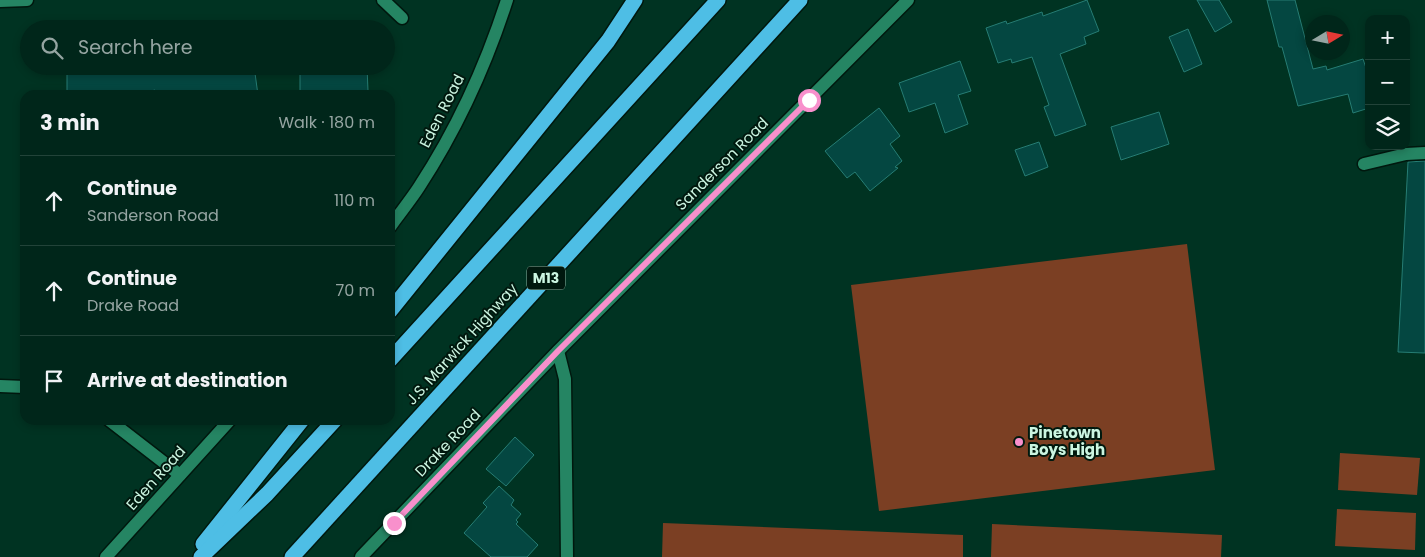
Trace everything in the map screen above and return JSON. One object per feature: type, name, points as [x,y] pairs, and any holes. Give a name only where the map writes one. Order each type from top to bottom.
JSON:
[{"type":"highway","points":[[395,305],[608,40],[635,0]]},
{"type":"highway","points":[[395,355],[718,0]]},
{"type":"highway","name":"J.S. Marwick Highway","points":[[292,557],[800,0]]},
{"type":"highway","points":[[193,557],[298,425]]},
{"type":"highway","points":[[201,557],[267,494],[330,425]]},
{"type":"street","points":[[0,1],[27,0]]},
{"type":"street","points":[[384,0],[402,18]]},
{"type":"street","name":"Eden Road","points":[[395,220],[419,188],[446,142],[469,97],[498,29],[507,0]]},
{"type":"street","name":"Sanderson Road","points":[[558,351],[908,0]]},
{"type":"street","points":[[1364,164],[1406,154],[1425,153]]},
{"type":"street","points":[[558,351],[565,379],[567,557]]},
{"type":"street","name":"Drake Road","points":[[361,557],[558,351]]},
{"type":"street","points":[[0,386],[20,387]]},
{"type":"street","points":[[115,425],[180,475]]},
{"type":"street","name":"Eden Road","points":[[106,557],[225,425]]},
{"type":"shaded area","points":[[1187,244],[1215,470],[879,511],[851,285]]},
{"type":"shaded area","points":[[1340,453],[1420,458],[1417,495],[1338,490]]},
{"type":"shaded area","points":[[1337,509],[1416,513],[1415,550],[1335,546]]},
{"type":"shaded area","points":[[663,523],[963,535],[963,557],[662,557]]},
{"type":"shaded area","points":[[992,524],[1222,535],[1221,557],[991,557]]},
{"type":"building","points":[[1087,0],[1099,31],[1084,37],[1086,44],[1060,54],[1086,125],[1055,136],[1044,107],[1049,105],[1032,57],[1012,63],[1011,59],[998,63],[986,28],[1006,21],[1007,24],[1042,12],[1043,16]]},
{"type":"building","points":[[1197,0],[1219,0],[1232,22],[1215,32]]},
{"type":"building","points":[[1267,0],[1295,0],[1305,38],[1305,60],[1311,60],[1313,69],[1326,66],[1327,70],[1363,59],[1365,65],[1365,109],[1353,113],[1348,94],[1298,106],[1282,47],[1279,47]]},
{"type":"building","points":[[1188,29],[1202,64],[1184,72],[1169,37]]},
{"type":"building","points":[[960,61],[971,91],[958,95],[968,124],[945,133],[935,103],[909,112],[899,83]]},
{"type":"building","points":[[67,75],[255,75],[257,90],[155,90],[67,90]]},
{"type":"building","points":[[300,75],[367,75],[368,90],[300,90]]},
{"type":"building","points":[[879,108],[900,136],[890,144],[902,161],[895,167],[898,168],[870,191],[855,172],[847,178],[825,151]]},
{"type":"building","points":[[1159,112],[1169,144],[1121,160],[1111,127]]},
{"type":"building","points":[[1039,142],[1048,167],[1025,176],[1015,150]]},
{"type":"building","points":[[1425,161],[1425,353],[1398,352],[1408,162]]},
{"type":"building","points":[[515,437],[534,455],[506,486],[486,469]]},
{"type":"building","points":[[499,486],[514,500],[511,505],[521,514],[516,520],[518,522],[516,524],[538,545],[527,557],[491,557],[464,533],[487,507],[483,503]]},
{"type":"place","name":"Pinetown Boys High","points":[[1019,442]]},
{"type":"route","points":[[394,523],[558,351],[809,100]]}]
